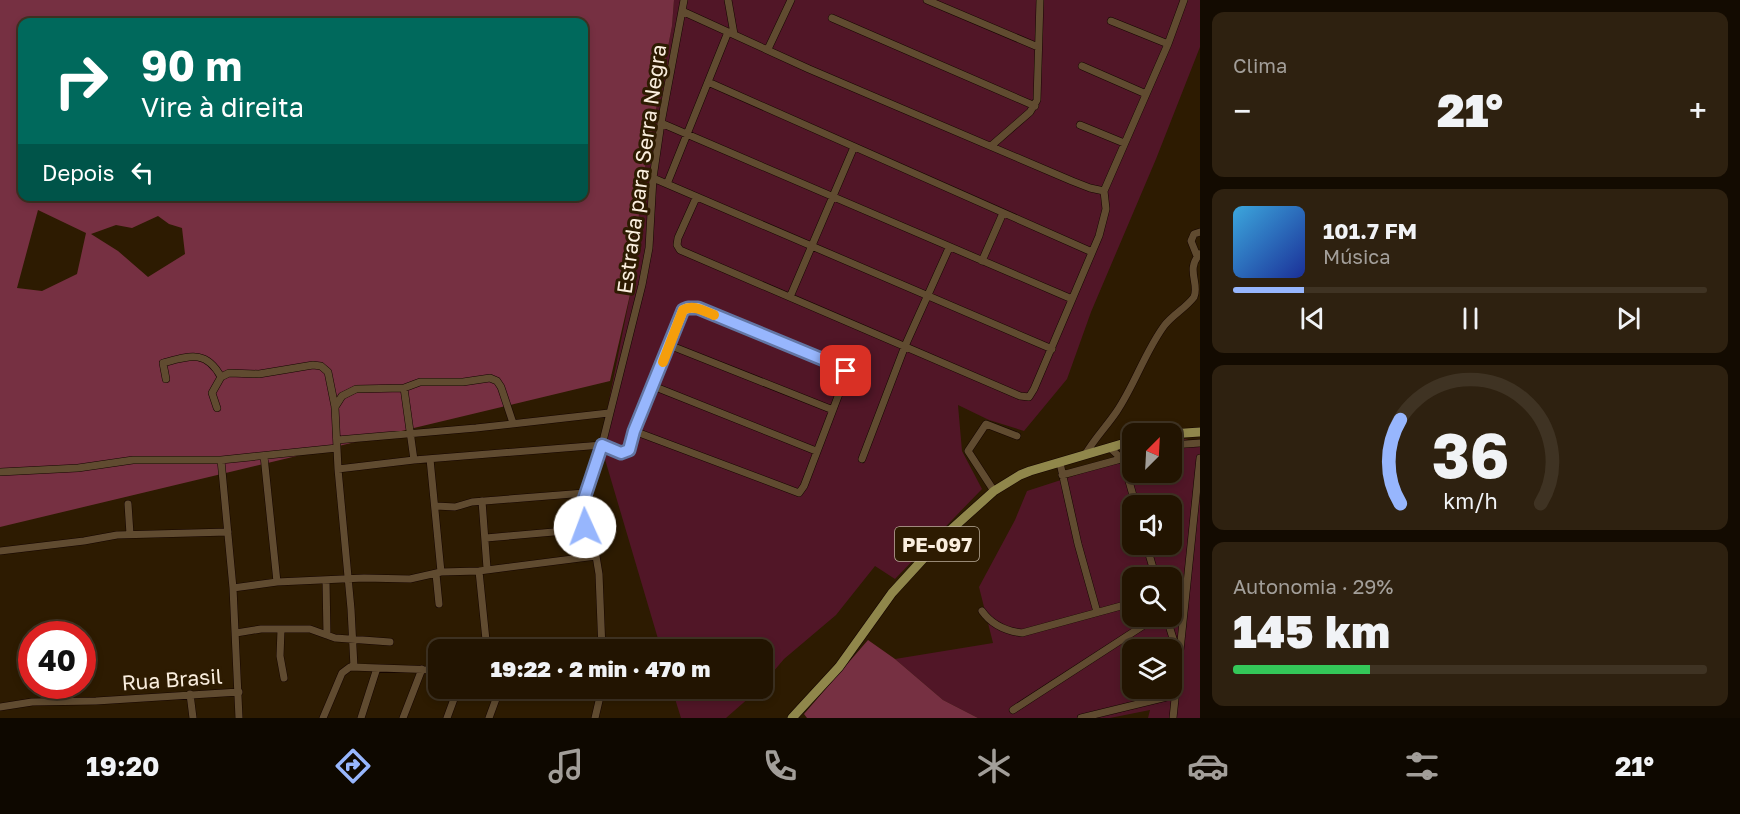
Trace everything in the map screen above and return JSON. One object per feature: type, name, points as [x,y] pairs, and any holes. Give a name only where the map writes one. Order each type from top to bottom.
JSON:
[{"type":"main road","points":[[1182,433],[1200,432]]},
{"type":"main road","name":"PE-097","points":[[792,718],[839,667],[873,618],[910,572],[945,535],[994,491],[1020,475],[1122,444]]},
{"type":"street","name":"Estrada para Serra Negra","points":[[602,639],[600,585],[596,556],[585,527],[582,510],[585,493],[602,445],[642,285],[649,248],[653,178],[661,123],[684,0]]},
{"type":"street","points":[[667,184],[708,82],[731,33],[728,0]]},
{"type":"street","points":[[768,49],[791,0]]},
{"type":"street","points":[[927,0],[1038,47]]},
{"type":"street","points":[[992,146],[1035,106],[1038,95],[1040,0]]},
{"type":"street","points":[[696,198],[678,238],[678,248],[1026,398],[1032,395],[1092,252],[1106,209],[1104,190],[1168,44],[1184,0]]},
{"type":"street","points":[[682,11],[1081,184],[1104,190]]},
{"type":"street","points":[[832,18],[1035,106]]},
{"type":"street","points":[[1111,21],[1168,44]]},
{"type":"street","points":[[1082,66],[1146,94]]},
{"type":"street","points":[[708,82],[1092,252]]},
{"type":"street","points":[[661,123],[1072,299]]},
{"type":"street","points":[[1080,125],[1124,143]]},
{"type":"street","points":[[790,297],[854,147]]},
{"type":"street","points":[[653,178],[1052,349]]},
{"type":"street","points":[[982,261],[1003,213]]},
{"type":"street","points":[[1085,455],[1095,438],[1117,411],[1164,326],[1194,296],[1196,287],[1192,269],[1199,255],[1191,241],[1194,234],[1200,232]]},
{"type":"street","points":[[862,459],[905,346],[949,248]]},
{"type":"street","points":[[338,469],[414,460],[602,445],[621,453],[627,453],[634,431],[683,310],[688,308],[698,308],[844,369],[846,374],[804,486],[799,493],[634,431]]},
{"type":"street","points":[[669,345],[833,410]]},
{"type":"street","points":[[166,379],[163,363],[199,357],[213,364],[221,377]]},
{"type":"street","points":[[217,408],[212,393],[221,377],[229,373],[259,374],[309,365],[321,366],[328,372],[335,407],[338,440],[338,469],[349,579],[354,667]]},
{"type":"street","points":[[335,407],[342,396],[351,390],[404,388],[420,382],[463,382],[485,377],[495,379],[501,387],[513,423]]},
{"type":"street","points":[[653,386],[816,451]]},
{"type":"street","points":[[404,388],[414,460]]},
{"type":"street","points":[[338,440],[609,413]]},
{"type":"street","points":[[994,491],[968,451],[987,424],[1017,436]]},
{"type":"street","points":[[1182,445],[1200,444]]},
{"type":"street","points":[[0,472],[78,468],[119,461],[221,460],[337,448]]},
{"type":"street","points":[[1110,448],[1122,459]]},
{"type":"street","points":[[264,456],[277,582]]},
{"type":"street","points":[[1180,639],[1200,458]]},
{"type":"street","points":[[430,459],[435,506],[439,604]]},
{"type":"street","points":[[221,460],[233,588],[239,718]]},
{"type":"street","points":[[1062,475],[1122,460]]},
{"type":"street","points":[[1060,463],[1078,544],[1097,612]]},
{"type":"street","points":[[435,506],[455,507],[472,502],[585,493]]},
{"type":"street","points":[[482,501],[487,568]]},
{"type":"street","points":[[128,504],[130,534]]},
{"type":"street","points":[[486,538],[585,527]]},
{"type":"street","points":[[0,551],[130,534],[228,532]]},
{"type":"street","points":[[233,588],[277,582],[395,580],[438,573],[479,571],[487,568],[596,556]]},
{"type":"street","points":[[479,571],[486,639]]},
{"type":"street","points":[[326,580],[327,635]]},
{"type":"street","points":[[1182,589],[1186,588]]},
{"type":"street","points":[[982,611],[986,618],[1004,629],[1022,633],[1122,606]]},
{"type":"street","points":[[315,630],[327,617]]},
{"type":"street","points":[[1013,710],[1141,627]]},
{"type":"street","points":[[236,633],[253,630],[315,630],[335,639],[390,642]]},
{"type":"street","points":[[281,630],[280,656],[284,678]]},
{"type":"street","points":[[323,718],[342,673],[347,668],[428,669]]},
{"type":"street","points":[[360,718],[377,668]]},
{"type":"street","points":[[403,718],[422,669]]},
{"type":"street","name":"Rua Brasil","points":[[0,707],[32,702],[96,701],[239,692]]},
{"type":"street","points":[[190,694],[193,718]]},
{"type":"street","points":[[447,718],[454,699]]},
{"type":"street","points":[[489,718],[496,699]]},
{"type":"street","points":[[595,718],[599,699]]},
{"type":"street","points":[[1081,718],[1159,699]]},
{"type":"street","points":[[1173,718],[1175,699]]},
{"type":"shaded area","points":[[0,0],[674,0],[672,26],[642,183],[632,286],[610,381],[0,527]],"holes":[[[38,210],[86,233],[77,274],[42,291],[17,288]],[[158,216],[169,224],[182,228],[185,254],[148,277],[118,251],[91,234],[116,225],[132,228]]]},
{"type":"shaded area","points":[[674,0],[1200,0],[1200,47],[1156,159],[1091,312],[1067,379],[1024,431],[989,420],[958,405],[962,451],[982,489],[895,579],[875,566],[836,615],[784,659],[773,672],[773,639],[658,639],[604,456],[609,456],[598,455],[632,286],[642,183],[672,26]]},
{"type":"shaded area","points":[[1182,440],[1200,443],[1200,718],[1148,718],[1150,710],[1110,718],[978,718],[943,700],[895,659],[993,643],[979,587],[1015,520],[1027,491],[1122,460],[1122,483],[1182,483]]},
{"type":"shaded area","points":[[868,640],[895,659],[943,700],[978,718],[807,718],[804,714]]},
{"type":"shaded area","points":[[675,699],[748,699],[726,718],[681,718]]},
{"type":"slow traffic","points":[[663,362],[683,310],[698,308],[714,315]]},
{"type":"route","points":[[585,527],[583,502],[602,445],[621,453],[627,453],[629,450],[634,431],[683,310],[698,308],[846,371]]}]
